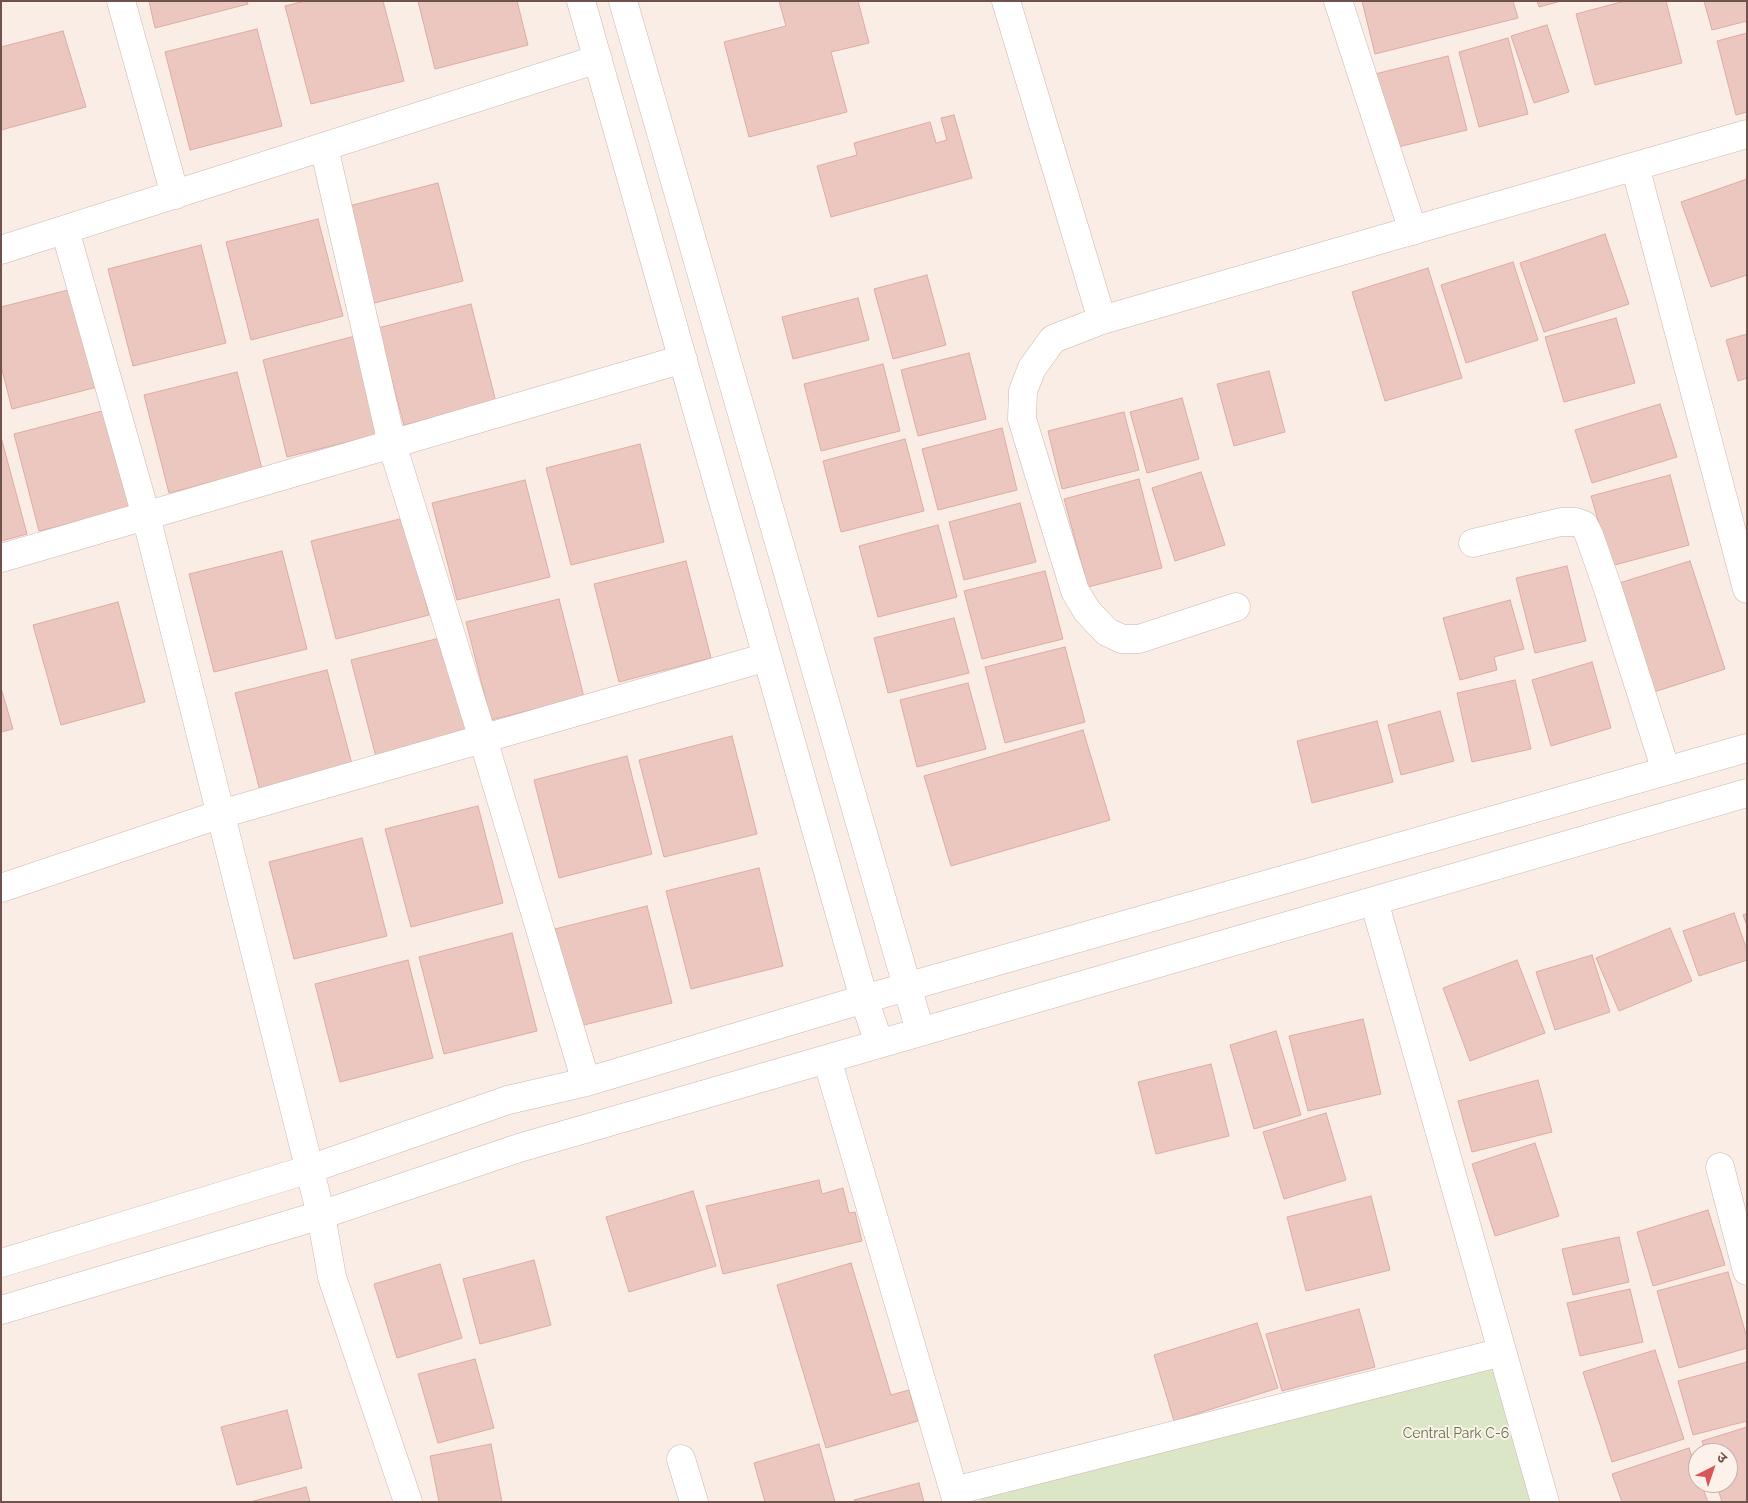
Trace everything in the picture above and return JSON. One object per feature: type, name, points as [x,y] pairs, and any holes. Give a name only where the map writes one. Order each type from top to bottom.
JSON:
[{"type":"street","points":[[121,1],[175,195]]},
{"type":"street","points":[[581,1],[864,999],[879,1044]]},
{"type":"street","points":[[623,1],[920,1031]]},
{"type":"street","points":[[1006,1],[1102,320]]},
{"type":"street","points":[[1338,1],[1413,231]]},
{"type":"street","points":[[1,250],[598,59]]},
{"type":"street","points":[[1236,607],[1139,638],[1122,639],[1107,632],[1087,611],[1075,591],[1022,419],[1023,391],[1032,368],[1053,339],[1102,320],[1747,134]]},
{"type":"street","points":[[324,147],[392,444],[484,739],[586,1082]]},
{"type":"street","points":[[1635,166],[1747,589]]},
{"type":"street","points":[[65,230],[146,516],[310,1169],[321,1215],[332,1277],[408,1502]]},
{"type":"street","points":[[1,558],[683,359]]},
{"type":"street","points":[[1473,543],[1561,522],[1576,522],[1584,525],[1608,589],[1666,770]]},
{"type":"street","points":[[1,888],[221,814],[767,657]]},
{"type":"street","points":[[1,1263],[310,1169],[508,1100],[586,1082],[864,999],[1747,748]]},
{"type":"street","points":[[1,1310],[321,1215],[518,1148],[1747,793]]},
{"type":"street","points":[[1374,900],[1545,1502]]},
{"type":"street","points":[[827,1059],[955,1496],[1502,1352]]},
{"type":"street","points":[[1720,1167],[1747,1271]]},
{"type":"street","points":[[681,1459],[694,1502]]},
{"type":"green space","name":"Central Park C-6","points":[[1502,1352],[1545,1502],[981,1502],[978,1491]]},
{"type":"building","points":[[149,1],[247,1],[248,4],[155,28]]},
{"type":"building","points":[[305,1],[383,1],[404,81],[311,104],[285,6]]},
{"type":"building","points":[[418,1],[517,1],[528,45],[435,69]]},
{"type":"building","points":[[779,1],[858,1],[869,43],[831,52],[847,112],[749,137],[724,42],[786,26]]},
{"type":"building","points":[[1362,1],[1513,1],[1518,18],[1375,54]]},
{"type":"building","points":[[1537,1],[1561,1],[1539,7]]},
{"type":"building","points":[[1625,1],[1666,1],[1682,63],[1595,85],[1576,14]]},
{"type":"building","points":[[1704,1],[1747,1],[1747,21],[1712,30]]},
{"type":"building","points":[[1547,25],[1569,92],[1534,103],[1511,36]]},
{"type":"building","points":[[257,29],[282,126],[190,150],[165,52]]},
{"type":"building","points":[[63,31],[86,107],[1,130],[1,47]]},
{"type":"building","points":[[1747,33],[1747,112],[1736,115],[1717,41]]},
{"type":"building","points":[[1508,38],[1528,114],[1479,127],[1459,52]]},
{"type":"building","points":[[1448,56],[1467,130],[1394,148],[1375,74]]},
{"type":"building","points":[[954,115],[972,178],[831,217],[817,166],[857,155],[854,143],[930,122],[936,143],[947,140],[941,118]]},
{"type":"building","points":[[1747,179],[1747,275],[1711,287],[1681,202]]},
{"type":"building","points":[[438,183],[463,281],[370,304],[345,207]]},
{"type":"building","points":[[318,219],[343,316],[251,340],[226,242]]},
{"type":"building","points":[[1605,234],[1629,304],[1544,332],[1520,263]]},
{"type":"building","points":[[201,245],[226,343],[133,366],[108,269]]},
{"type":"building","points":[[1513,262],[1538,340],[1466,363],[1441,285]]},
{"type":"building","points":[[1428,268],[1462,378],[1385,401],[1352,292]]},
{"type":"building","points":[[927,275],[946,345],[893,359],[874,289]]},
{"type":"building","points":[[80,287],[105,385],[12,409],[1,366],[1,307]]},
{"type":"building","points":[[858,298],[869,340],[793,359],[782,317]]},
{"type":"building","points":[[471,304],[496,402],[404,425],[378,328]]},
{"type":"building","points":[[1616,318],[1635,383],[1564,402],[1545,337]]},
{"type":"building","points":[[1747,334],[1747,378],[1738,381],[1726,340]]},
{"type":"building","points":[[355,336],[380,434],[287,457],[263,360]]},
{"type":"building","points":[[969,353],[986,419],[918,436],[901,370]]},
{"type":"building","points":[[883,364],[900,431],[821,451],[804,384]]},
{"type":"building","points":[[1269,371],[1285,432],[1234,446],[1217,384]]},
{"type":"building","points":[[237,372],[262,469],[169,493],[144,395]]},
{"type":"building","points":[[1182,398],[1199,459],[1147,473],[1130,412]]},
{"type":"building","points":[[1660,404],[1677,457],[1592,483],[1575,430]]},
{"type":"building","points":[[106,410],[132,508],[39,531],[14,434]]},
{"type":"building","points":[[1124,412],[1139,470],[1062,489],[1048,431]]},
{"type":"building","points":[[1002,428],[1017,490],[938,510],[922,449]]},
{"type":"building","points":[[1,437],[27,534],[1,541]]},
{"type":"building","points":[[905,439],[924,511],[841,532],[823,461]]},
{"type":"building","points":[[640,444],[664,542],[571,565],[546,468]]},
{"type":"building","points":[[1201,472],[1225,545],[1175,561],[1152,488]]},
{"type":"building","points":[[1670,475],[1689,545],[1611,566],[1591,496]]},
{"type":"building","points":[[1139,479],[1162,568],[1088,587],[1064,499]]},
{"type":"building","points":[[525,480],[550,577],[457,600],[432,503]]},
{"type":"building","points":[[1020,503],[1036,562],[964,580],[949,522]]},
{"type":"building","points":[[404,518],[429,615],[336,639],[311,541]]},
{"type":"building","points":[[938,525],[957,597],[878,617],[859,546]]},
{"type":"building","points":[[282,551],[307,649],[214,672],[189,574]]},
{"type":"building","points":[[686,561],[711,658],[619,682],[594,584]]},
{"type":"building","points":[[1690,561],[1725,669],[1648,694],[1613,585]]},
{"type":"building","points":[[1567,566],[1586,641],[1535,653],[1516,578]]},
{"type":"building","points":[[1045,571],[1063,639],[982,659],[964,591]]},
{"type":"building","points":[[559,599],[584,697],[491,720],[466,622]]},
{"type":"building","points":[[1510,600],[1524,649],[1494,657],[1497,670],[1460,680],[1443,618]]},
{"type":"building","points":[[118,602],[145,702],[61,725],[33,625]]},
{"type":"building","points":[[954,618],[969,673],[888,693],[874,638]]},
{"type":"building","points":[[444,637],[469,734],[376,757],[351,660]]},
{"type":"building","points":[[1065,647],[1085,722],[1005,743],[985,667]]},
{"type":"building","points":[[1592,662],[1611,728],[1551,746],[1532,680]]},
{"type":"building","points":[[327,670],[353,768],[260,791],[235,693]]},
{"type":"building","points":[[1515,680],[1531,749],[1472,762],[1457,693]]},
{"type":"building","points":[[968,683],[986,749],[917,767],[900,700]]},
{"type":"building","points":[[1,688],[13,729],[1,732]]},
{"type":"building","points":[[1440,711],[1454,761],[1401,775],[1388,725]]},
{"type":"building","points":[[1377,721],[1393,782],[1312,803],[1297,741]]},
{"type":"building","points":[[1083,730],[1110,820],[951,866],[924,776]]},
{"type":"building","points":[[732,736],[757,834],[664,857],[639,760]]},
{"type":"building","points":[[627,756],[652,854],[559,878],[534,780]]},
{"type":"building","points":[[478,806],[503,903],[411,927],[385,829]]},
{"type":"building","points":[[362,838],[387,936],[294,959],[269,862]]},
{"type":"building","points":[[759,868],[783,966],[691,989],[666,891]]},
{"type":"building","points":[[647,906],[672,1003],[580,1026],[555,929]]},
{"type":"building","points":[[1734,913],[1747,950],[1747,960],[1699,976],[1683,931]]},
{"type":"building","points":[[1747,913],[1747,926],[1743,915]]},
{"type":"building","points":[[1670,928],[1692,981],[1619,1011],[1596,958]]},
{"type":"building","points":[[512,933],[537,1031],[444,1054],[419,957]]},
{"type":"building","points":[[1592,955],[1610,1012],[1555,1030],[1536,972]]},
{"type":"building","points":[[408,960],[433,1058],[340,1082],[315,984]]},
{"type":"building","points":[[1517,960],[1545,1033],[1470,1061],[1443,988]]},
{"type":"building","points":[[1363,1019],[1381,1094],[1308,1111],[1289,1036]]},
{"type":"building","points":[[1276,1031],[1301,1115],[1254,1129],[1230,1045]]},
{"type":"building","points":[[1211,1064],[1229,1136],[1156,1154],[1138,1082]]},
{"type":"building","points":[[1538,1080],[1552,1132],[1472,1152],[1458,1101]]},
{"type":"building","points":[[1326,1113],[1346,1180],[1284,1199],[1263,1132]]},
{"type":"building","points":[[1535,1143],[1559,1216],[1495,1236],[1472,1164]]},
{"type":"building","points":[[819,1180],[822,1194],[843,1188],[849,1213],[855,1212],[862,1241],[723,1274],[706,1206]]},
{"type":"building","points":[[693,1191],[716,1266],[629,1292],[606,1217]]},
{"type":"building","points":[[1371,1196],[1390,1270],[1306,1291],[1287,1217]]},
{"type":"building","points":[[1708,1210],[1725,1265],[1653,1286],[1637,1232]]},
{"type":"building","points":[[1619,1237],[1629,1282],[1573,1295],[1562,1249]]},
{"type":"building","points":[[534,1260],[551,1325],[480,1344],[463,1279]]},
{"type":"building","points":[[851,1263],[891,1395],[909,1390],[918,1421],[826,1448],[777,1285]]},
{"type":"building","points":[[440,1264],[462,1338],[397,1358],[374,1284]]},
{"type":"building","points":[[1728,1272],[1747,1338],[1747,1348],[1679,1368],[1657,1291]]},
{"type":"building","points":[[1630,1289],[1643,1342],[1580,1356],[1567,1303]]},
{"type":"building","points":[[1359,1309],[1375,1367],[1282,1391],[1266,1334]]},
{"type":"building","points":[[1257,1323],[1278,1388],[1174,1421],[1154,1355]]},
{"type":"building","points":[[1655,1350],[1684,1439],[1612,1462],[1583,1372]]},
{"type":"building","points":[[475,1359],[494,1428],[438,1443],[418,1374]]},
{"type":"building","points":[[1747,1362],[1747,1421],[1693,1435],[1678,1381]]},
{"type":"building","points":[[287,1410],[302,1468],[237,1485],[221,1427]]},
{"type":"building","points":[[1747,1427],[1747,1502],[1722,1502],[1719,1493],[1738,1493],[1738,1443],[1703,1443],[1702,1441]]},
{"type":"building","points":[[491,1444],[502,1502],[439,1502],[430,1456]]},
{"type":"building","points":[[819,1444],[835,1502],[765,1502],[754,1463]]},
{"type":"building","points":[[1688,1448],[1688,1493],[1705,1493],[1708,1502],[1622,1502],[1612,1474]]},
{"type":"building","points":[[919,1483],[924,1502],[854,1502],[854,1500]]},
{"type":"building","points":[[306,1487],[310,1502],[250,1502]]}]
